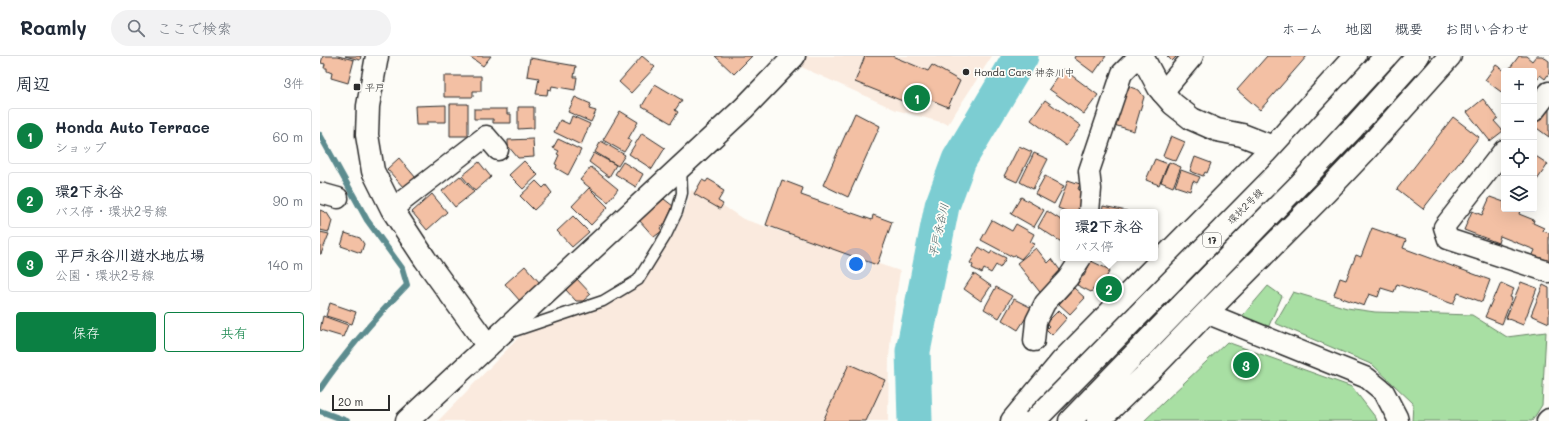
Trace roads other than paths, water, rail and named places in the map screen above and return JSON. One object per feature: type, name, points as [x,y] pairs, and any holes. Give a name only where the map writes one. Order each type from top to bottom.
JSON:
[{"type":"main road","points":[[377,56],[368,106],[367,135],[373,170],[392,209],[425,259],[494,341]]},
{"type":"main road","points":[[407,421],[744,108],[794,56]]},
{"type":"main road","points":[[1142,56],[1162,93],[1192,119],[1217,130],[1242,135],[1273,147],[1312,154],[1325,148],[1406,56]]},
{"type":"main road","points":[[1012,421],[1062,361],[1273,147],[1354,56]]},
{"type":"main road","name":"環状2号線","points":[[1034,421],[1283,168],[1386,56]]},
{"type":"main road","name":"17","points":[[1070,421],[1354,128],[1418,56]]},
{"type":"main road","points":[[1098,421],[1152,369],[1206,312],[1326,192],[1450,56]]},
{"type":"street","points":[[1089,209],[1091,189],[1089,171],[1122,73],[1133,62],[1142,56]]},
{"type":"street","points":[[1162,93],[1192,56]]},
{"type":"street","points":[[1537,107],[1549,92]]},
{"type":"street","points":[[392,209],[486,136],[498,150]]},
{"type":"street","points":[[1501,154],[1444,227],[1448,239],[1549,272]]},
{"type":"street","points":[[1034,341],[1036,321],[1045,303],[1068,278],[1079,261]]},
{"type":"street","points":[[1206,312],[1367,378],[1384,392],[1398,421]]},
{"type":"lane","points":[[494,341],[602,301],[638,280],[666,235],[677,212],[682,193],[681,165]]},
{"type":"waterway","name":"平戸永谷川","points":[[915,421],[913,351],[942,206],[959,160],[1021,56]]},
{"type":"waterway","points":[[320,135],[367,220],[402,268],[407,285],[361,335],[320,389]]},
{"type":"waterway","points":[[320,411],[347,421]]},
{"type":"place","name":"Honda Cars 神奈川中","points":[[966,72]]},
{"type":"place","name":"平戸","points":[[357,87]]},
{"type":"place","name":"Honda Auto Terrace","points":[[917,98]]},
{"type":"place","name":"環2下永谷","points":[[1109,289]]},
{"type":"place","name":"平戸永谷川遊水地広場","points":[[1246,365]]}]
